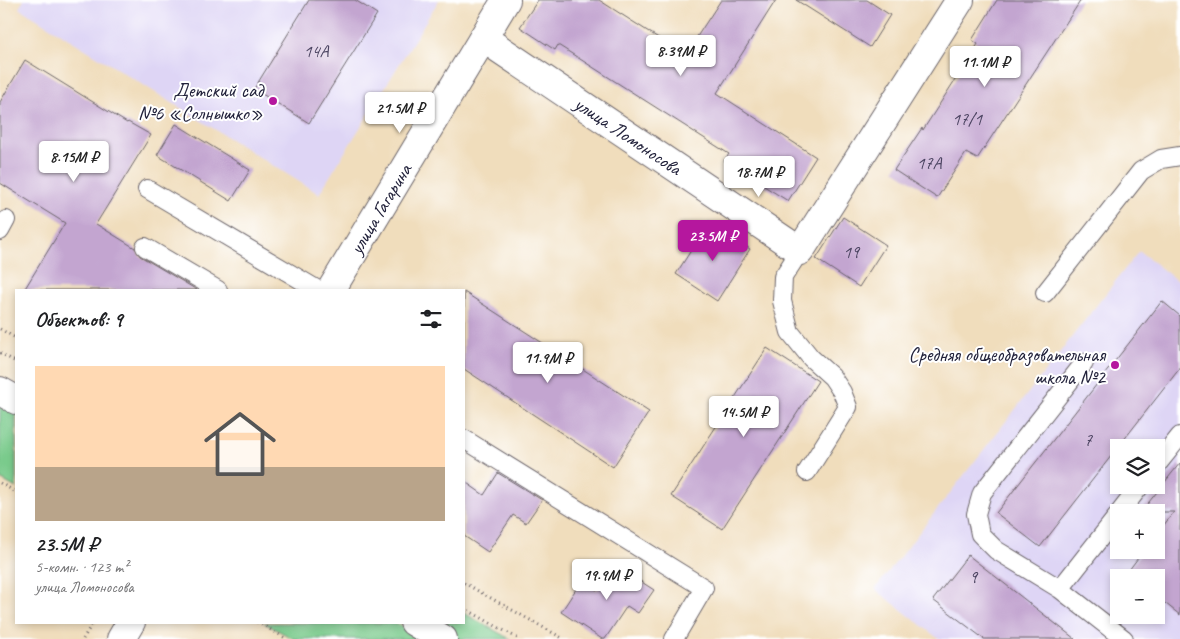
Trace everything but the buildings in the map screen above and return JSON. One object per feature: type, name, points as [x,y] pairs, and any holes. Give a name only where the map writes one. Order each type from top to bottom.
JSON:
[{"type":"street","name":"улица Гагарина","points":[[332,289],[506,0]]},
{"type":"street","points":[[800,251],[960,0]]},
{"type":"street","name":"улица Ломоносова","points":[[483,38],[800,251]]},
{"type":"street","points":[[0,391],[15,399]]},
{"type":"street","points":[[121,639],[130,624]]},
{"type":"street","points":[[417,624],[443,639]]},
{"type":"lane","points":[[1045,293],[1140,171],[1161,159],[1180,156]]},
{"type":"lane","points":[[147,189],[316,289]]},
{"type":"lane","points":[[145,247],[216,289]]},
{"type":"lane","points":[[800,251],[783,277],[782,301],[790,332],[811,358],[832,377],[842,392],[848,406],[807,472]]},
{"type":"lane","points":[[1084,363],[982,493],[976,514],[980,534],[996,550],[1060,589],[1124,639]]},
{"type":"lane","points":[[1165,455],[1180,436]]},
{"type":"lane","points":[[465,440],[704,588],[674,639]]},
{"type":"lane","points":[[1126,504],[1135,494]]},
{"type":"lane","points":[[1060,589],[1110,525]]},
{"type":"path","points":[[0,329],[15,337]]},
{"type":"path","points":[[0,353],[15,361]]},
{"type":"path","points":[[0,483],[15,491]]},
{"type":"path","points":[[465,584],[564,639]]},
{"type":"path","points":[[465,609],[519,639]]},
{"type":"path","points":[[83,639],[92,624]]},
{"type":"path","points":[[261,624],[287,639]]},
{"type":"shaded area","name":"Детский сад №6 «Солнышко»","points":[[24,0],[439,0],[319,194],[19,8]]},
{"type":"shaded area","name":"Средняя общеобразовательная школа №2","points":[[1139,251],[1180,283],[1180,639],[939,639],[875,589]]},
{"type":"green space","points":[[0,403],[15,411],[15,487],[0,479]]},
{"type":"green space","points":[[465,614],[510,639],[456,639],[430,624],[465,624]]},
{"type":"green space","points":[[266,624],[398,624],[426,639],[294,639]]},
{"type":"place","name":"Детский сад №6 «Солнышко»","points":[[273,101]]},
{"type":"place","name":"Средняя общеобразовательная школа №2","points":[[1115,365]]}]
